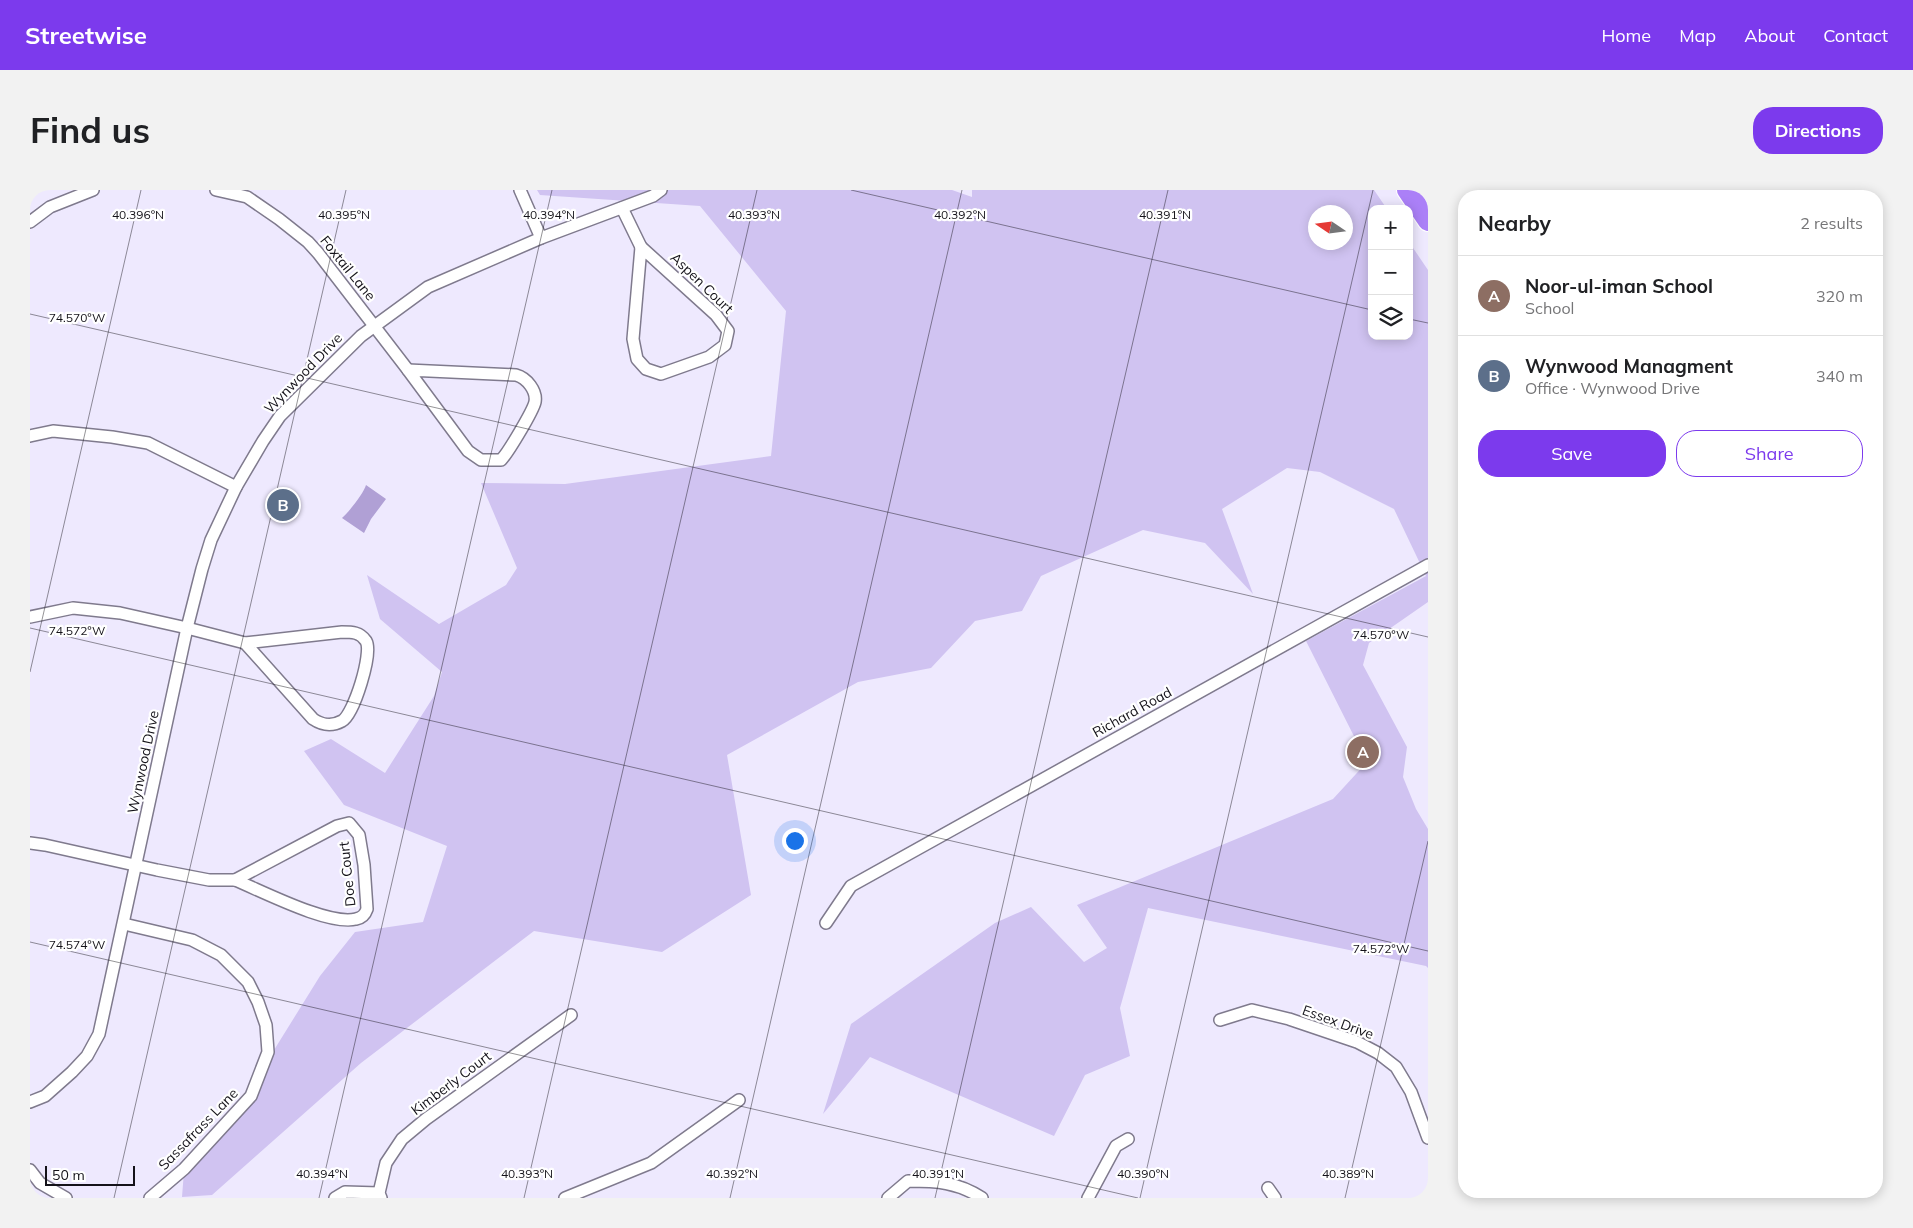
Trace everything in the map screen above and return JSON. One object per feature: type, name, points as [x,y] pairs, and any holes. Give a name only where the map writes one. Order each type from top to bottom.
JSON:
[{"type":"highway","points":[[1407,190],[1428,221]]},
{"type":"street","points":[[30,222],[50,207],[93,190]]},
{"type":"street","name":"Foxtail Lane","points":[[216,190],[247,197],[308,242],[375,326],[468,451],[481,460],[501,460],[508,453],[534,402],[534,392],[530,385],[523,377],[516,375],[408,370]]},
{"type":"street","points":[[520,190],[541,238]]},
{"type":"street","name":"Wynwood Drive","points":[[30,1102],[45,1096],[72,1072],[87,1056],[99,1034],[187,628],[202,569],[211,540],[236,487],[280,416],[361,336],[428,287],[541,238],[653,196],[661,190]]},
{"type":"street","name":"Aspen Court","points":[[622,208],[641,247],[716,315],[728,331],[724,345],[708,357],[660,374],[646,369],[637,359],[633,339],[641,247]]},
{"type":"street","points":[[30,436],[53,431],[148,443],[236,487]]},
{"type":"street","name":"Richard Road","points":[[826,922],[851,886],[1428,565]]},
{"type":"street","points":[[30,617],[73,608],[120,613],[245,643],[357,632],[367,643],[369,654],[350,712],[344,720],[333,724],[322,725],[312,719],[245,643]]},
{"type":"street","name":"Doe Court","points":[[136,865],[209,880],[235,880],[320,915],[355,920],[365,915],[367,910],[364,865],[359,835],[348,823],[337,826],[235,880]]},
{"type":"street","points":[[30,843],[136,865]]},
{"type":"street","name":"Sassafrass Lane","points":[[124,924],[192,940],[220,955],[248,982],[258,1002],[266,1025],[268,1052],[251,1096],[184,1169],[150,1198]]},
{"type":"street","name":"Essex Drive","points":[[1220,1020],[1252,1010],[1289,1019],[1357,1042],[1378,1053],[1396,1067],[1411,1092],[1428,1138]]},
{"type":"street","name":"Kimberly Court","points":[[380,1196],[386,1163],[402,1139],[426,1119],[571,1015]]},
{"type":"street","points":[[566,1198],[651,1163],[739,1100]]},
{"type":"street","points":[[1088,1198],[1116,1146],[1128,1139]]},
{"type":"street","points":[[30,1170],[40,1183],[66,1198]]},
{"type":"street","points":[[888,1198],[908,1181],[939,1181],[967,1189],[982,1198]]},
{"type":"street","points":[[1268,1188],[1275,1198]]},
{"type":"street","points":[[335,1198],[345,1192],[380,1196]]},
{"type":"shaded area","points":[[537,190],[952,190],[972,197],[972,190],[1374,190],[1384,205],[1368,205],[1368,340],[1413,340],[1413,248],[1428,270],[1428,602],[1369,643],[1363,665],[1407,747],[1403,777],[1416,809],[1428,829],[1428,968],[1426,966],[1148,908],[1120,1008],[1130,1056],[1085,1075],[1054,1136],[870,1057],[823,1114],[851,1024],[995,923],[1031,907],[1084,962],[1107,948],[1077,905],[1333,799],[1367,762],[1306,641],[1426,576],[1394,509],[1320,472],[1287,468],[1222,509],[1253,594],[1205,543],[1143,530],[1041,576],[1022,611],[975,621],[931,668],[858,682],[727,755],[751,895],[662,952],[534,931],[361,1063],[212,1195],[182,1197],[184,1171],[253,1098],[261,1071],[320,976],[355,932],[423,922],[447,846],[344,805],[304,751],[331,739],[385,773],[434,696],[442,672],[380,619],[367,575],[439,624],[506,585],[517,568],[481,483],[565,484],[771,456],[786,311],[700,206],[540,195]]},
{"type":"shaded area","points":[[366,485],[386,499],[371,519],[364,533],[342,518],[356,503]]},
{"type":"place","name":"Wynwood Managment","points":[[283,505]]},
{"type":"place","name":"Noor-ul-iman School","points":[[1363,752]]}]
